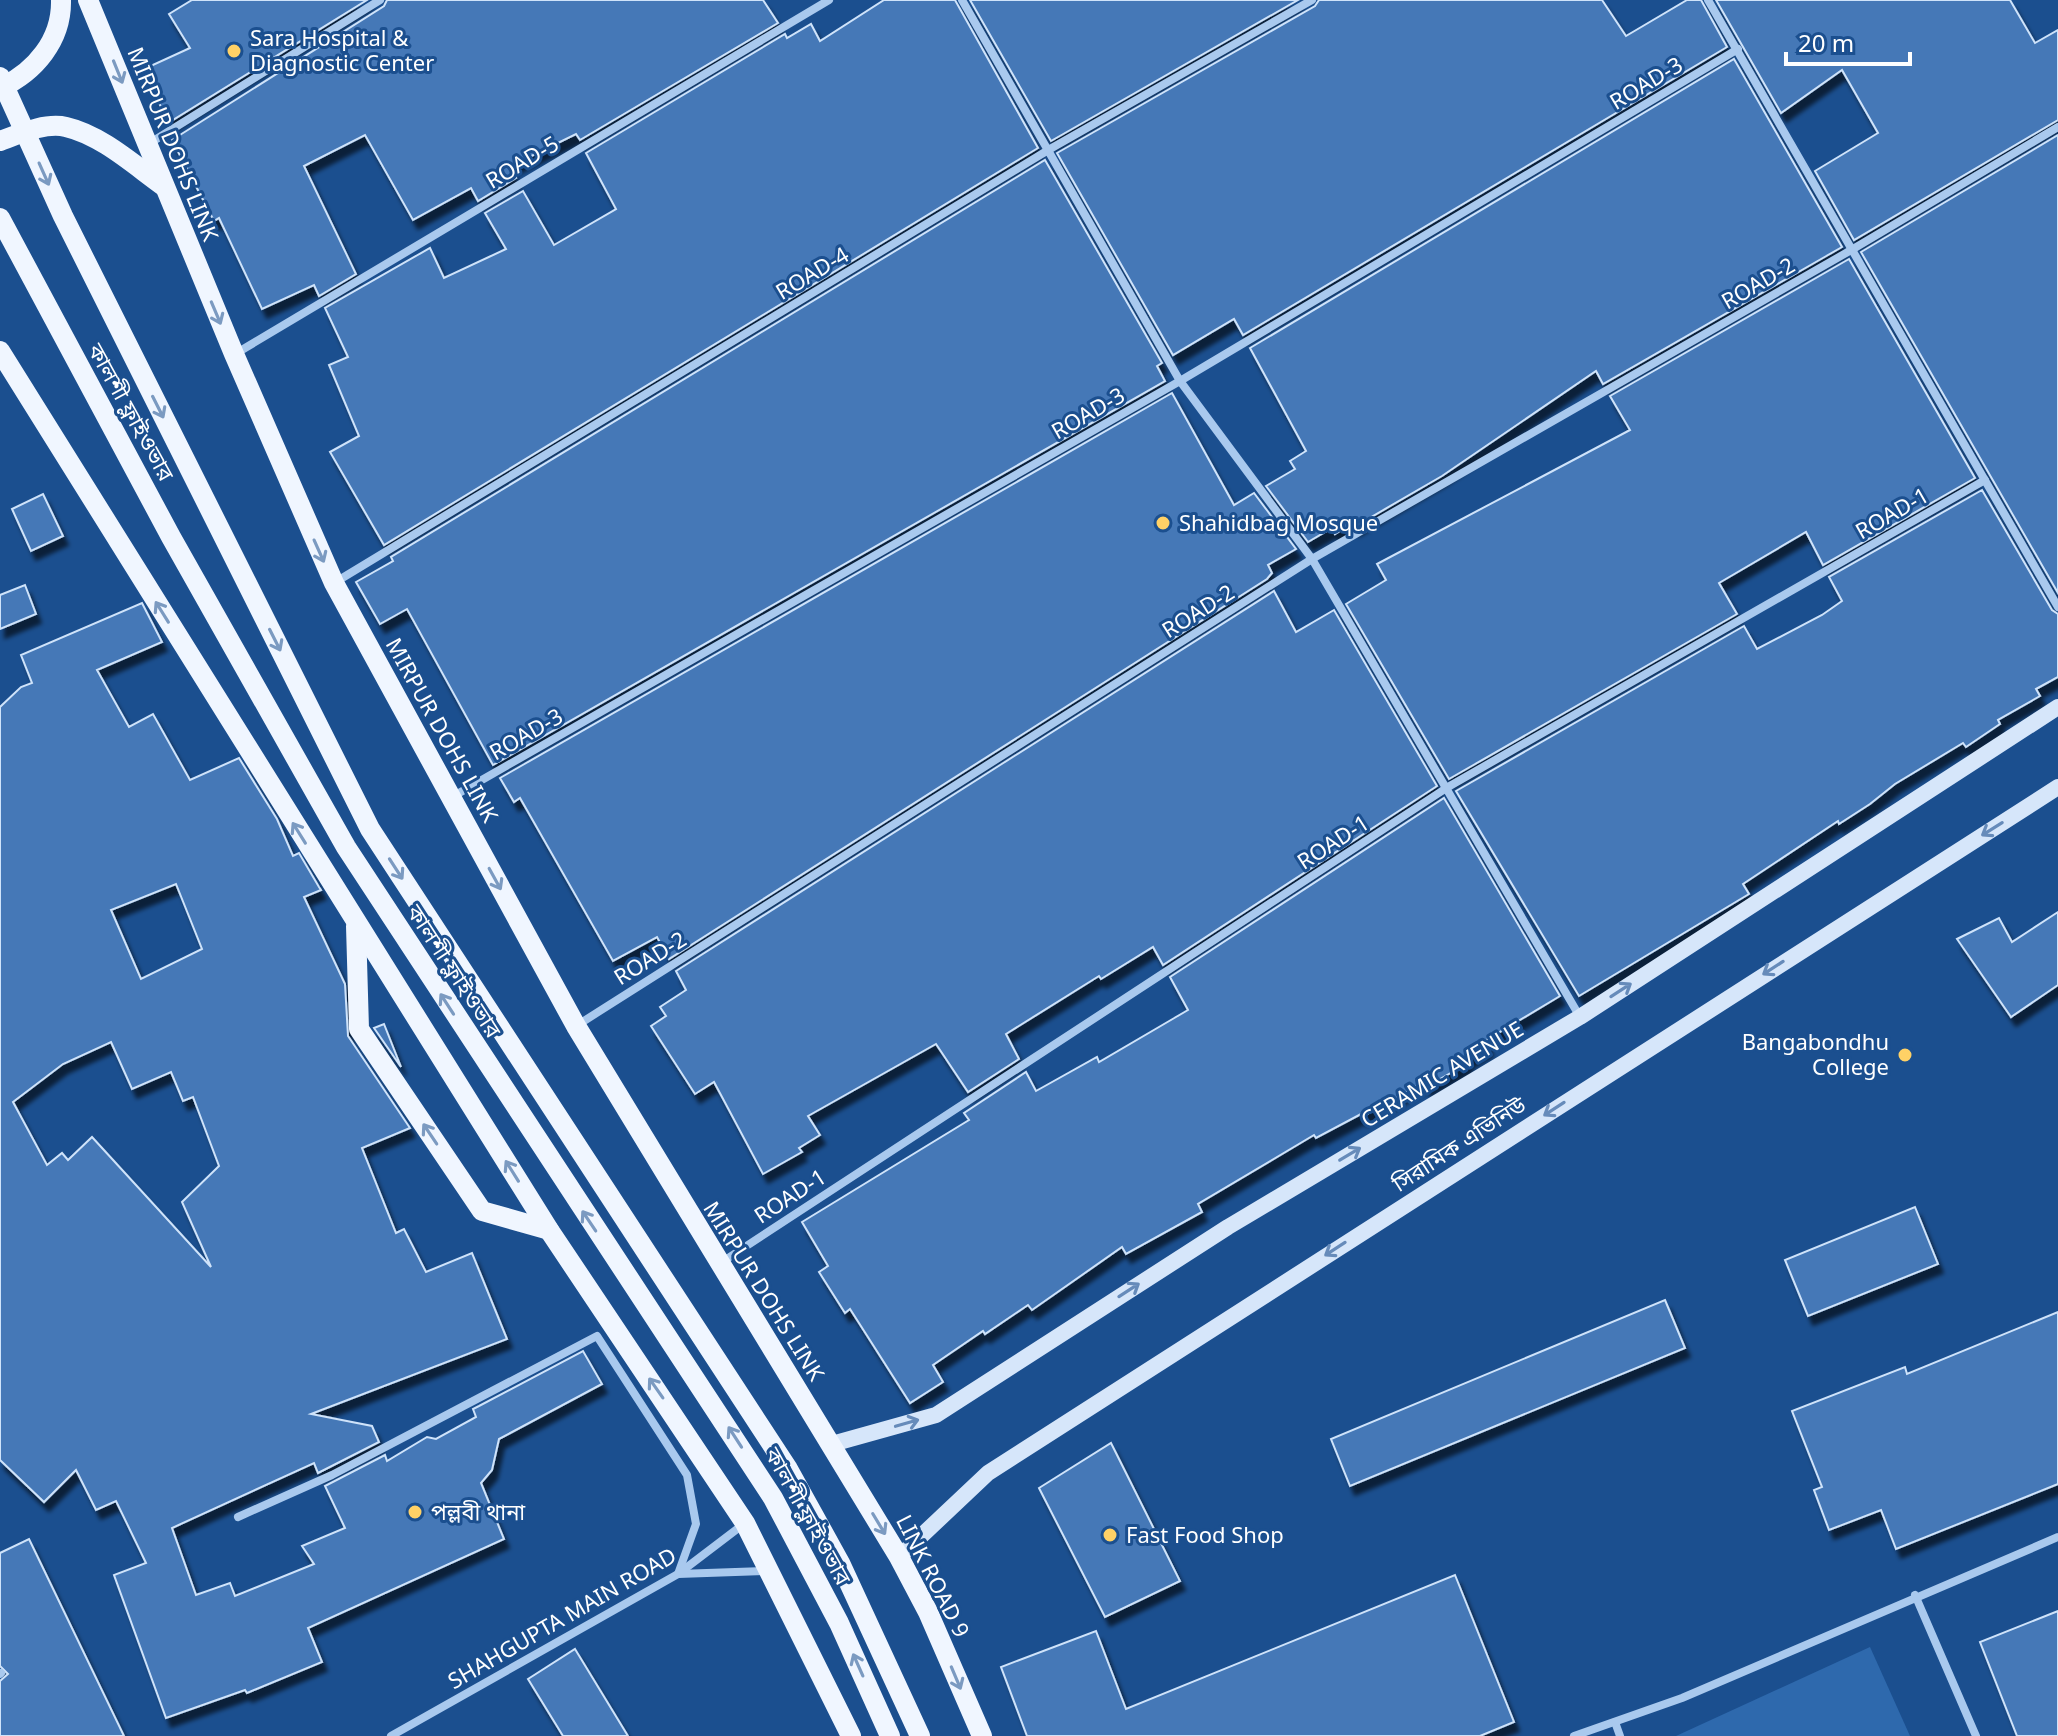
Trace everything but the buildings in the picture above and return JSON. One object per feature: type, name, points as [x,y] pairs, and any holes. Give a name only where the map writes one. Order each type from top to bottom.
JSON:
[{"type":"main road","points":[[0,88],[36,65],[54,38],[61,0]]},
{"type":"main road","name":"MIRPUR DOHS LINK","points":[[88,0],[162,185],[334,583],[576,1026],[718,1264],[832,1444]]},
{"type":"main road","points":[[0,77],[63,216],[370,829],[788,1469],[840,1563],[920,1736]]},
{"type":"main road","points":[[0,141],[26,131],[65,126],[104,144],[162,185]]},
{"type":"main road","name":"কালশী ফ্লাইওভার","points":[[0,218],[171,537],[346,847],[773,1498],[839,1623],[890,1736]]},
{"type":"main road","points":[[0,351],[549,1230],[745,1523],[851,1736]]},
{"type":"main road","name":"CERAMIC AVENUE","points":[[832,1444],[936,1415],[1228,1227],[1580,1017],[2058,707]]},
{"type":"main road","name":"সিরামিক এভিনিউ","points":[[899,1557],[988,1473],[2058,787]]},
{"type":"main road","points":[[356,924],[359,1029],[482,1211],[549,1230]]},
{"type":"main road","name":"LINK ROAD 9","points":[[832,1444],[928,1612],[982,1736]]},
{"type":"street","points":[[148,145],[380,0]]},
{"type":"street","name":"ROAD-5","points":[[234,354],[829,0]]},
{"type":"street","points":[[962,0],[1180,381],[1312,559],[1580,1017]]},
{"type":"street","name":"ROAD-4","points":[[334,583],[1050,149],[1312,0]]},
{"type":"street","points":[[1708,0],[2058,607]]},
{"type":"street","name":"ROAD-3","points":[[451,798],[1180,381],[1738,49]]},
{"type":"street","name":"ROAD-2","points":[[576,1026],[1312,559],[1853,249],[2058,127]]},
{"type":"street","name":"ROAD-1","points":[[718,1264],[1448,787],[1985,480]]},
{"type":"street","points":[[238,1517],[332,1475],[597,1336],[687,1475],[696,1524],[678,1574],[771,1571]]},
{"type":"street","name":"SHAHGUPTA MAIN ROAD","points":[[391,1736],[678,1574],[745,1523]]},
{"type":"street","points":[[1574,1736],[1682,1698],[1915,1595],[2058,1537]]},
{"type":"street","points":[[1915,1595],[1976,1736]]},
{"type":"street","points":[[1615,1722],[1620,1736]]},
{"type":"shaded area","points":[[1870,1647],[1910,1736],[1676,1736]]},
{"type":"place","name":"Sara Hospital & Diagnostic Center","points":[[234,51]]},
{"type":"place","name":"Shahidbag Mosque","points":[[1163,523]]},
{"type":"place","name":"Bangabondhu College","points":[[1905,1055]]},
{"type":"place","name":"পল্লবী থানা","points":[[415,1512]]},
{"type":"place","name":"Fast Food Shop","points":[[1110,1535]]}]
